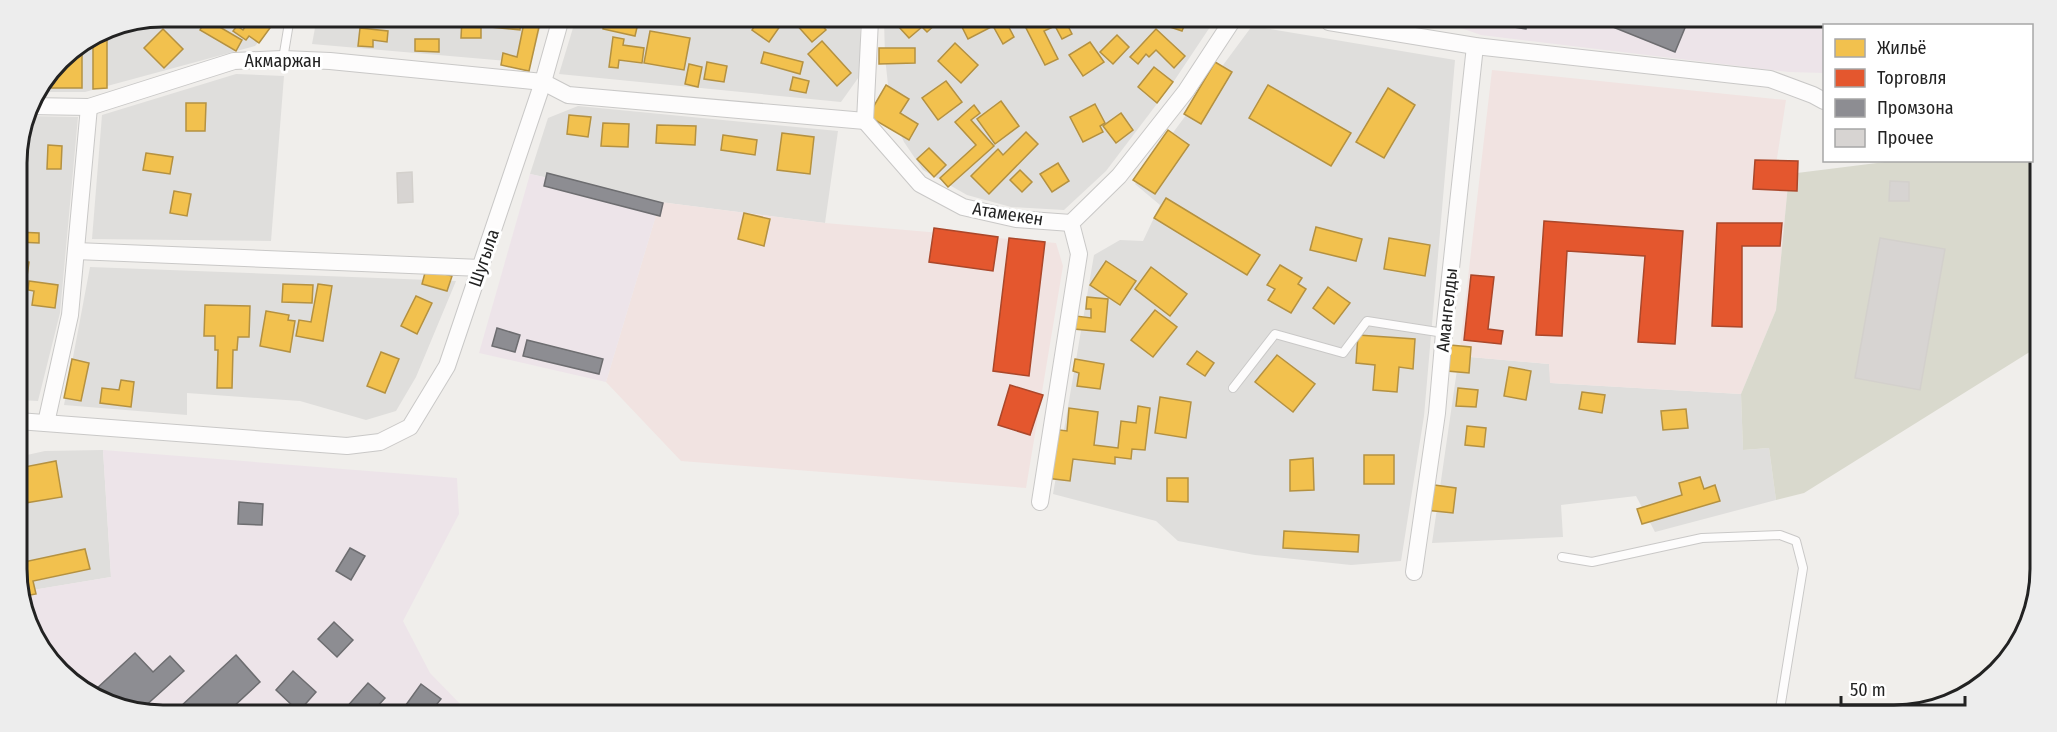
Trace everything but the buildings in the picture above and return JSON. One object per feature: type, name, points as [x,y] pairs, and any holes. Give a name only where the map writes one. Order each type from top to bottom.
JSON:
[{"type":"street","name":"Шугыла","points":[[46,423],[347,446],[380,442],[410,427],[447,366],[543,82],[558,27]]},
{"type":"street","points":[[543,82],[568,95],[866,122],[870,27]]},
{"type":"street","points":[[1040,502],[1079,254],[1071,223],[1119,176],[1186,91],[1228,27]]},
{"type":"street","points":[[1364,27],[1475,46],[1770,79],[1823,100]]},
{"type":"street","name":"Амангелды","points":[[1414,572],[1437,413],[1475,46]]},
{"type":"street","name":"Акмаржан","points":[[40,106],[89,106],[234,62],[283,59],[330,61],[543,82]]},
{"type":"street","points":[[27,422],[46,423],[70,315],[89,106]]},
{"type":"street","name":"Атамекен","points":[[866,122],[920,184],[963,207],[1016,219],[1071,223]]},
{"type":"street","points":[[76,251],[481,267]]},
{"type":"lane","points":[[283,59],[288,27]]},
{"type":"lane","points":[[1233,388],[1275,334],[1343,353],[1367,321],[1444,333]]},
{"type":"lane","points":[[1562,557],[1592,562],[1702,538],[1780,535],[1796,541],[1803,568],[1781,705]]},
{"type":"shaded area","points":[[272,27],[255,46],[85,92],[47,92],[73,61],[87,50],[111,37],[145,28]]},
{"type":"shaded area","points":[[315,27],[541,27],[531,63],[312,44]]},
{"type":"shaded area","points":[[573,27],[860,27],[861,74],[841,102],[559,74]]},
{"type":"shaded area","points":[[884,27],[1210,27],[1172,84],[1106,171],[1064,210],[1011,207],[967,195],[923,170],[904,142],[891,113]]},
{"type":"shaded area","points":[[1251,27],[1455,60],[1424,416],[1401,561],[1351,565],[1255,555],[1178,541],[1156,521],[1053,494],[1094,255],[1120,240],[1143,241],[1160,205],[1135,184]]},
{"type":"shaded area","points":[[1458,27],[1823,27],[1823,73],[1789,72],[1481,35]]},
{"type":"shaded area","points":[[1492,70],[1786,100],[1775,171],[1789,174],[1776,310],[1741,394],[1550,383],[1549,364],[1459,356]]},
{"type":"shaded area","points":[[236,74],[284,76],[271,241],[92,239],[102,115]]},
{"type":"shaded area","points":[[578,106],[838,131],[825,223],[660,202],[530,174],[548,118]]},
{"type":"shaded area","points":[[35,116],[78,117],[60,313],[38,401],[27,400],[28,145]]},
{"type":"shaded area","points":[[1885,162],[2030,162],[2030,352],[1804,493],[1776,500],[1769,448],[1743,450],[1741,394],[1776,310],[1789,174]]},
{"type":"shaded area","points":[[530,174],[660,202],[606,382],[479,353]]},
{"type":"shaded area","points":[[660,202],[825,223],[1056,243],[1063,266],[1026,488],[681,461],[606,382]]},
{"type":"shaded area","points":[[90,267],[456,281],[416,377],[396,411],[366,420],[300,401],[187,393],[187,415],[64,405]]},
{"type":"shaded area","points":[[1459,356],[1549,364],[1551,383],[1741,394],[1743,450],[1769,448],[1776,500],[1655,532],[1636,496],[1561,505],[1563,537],[1432,543]]},
{"type":"shaded area","points":[[103,450],[111,577],[33,590],[30,594],[27,569],[27,455],[45,451]]},
{"type":"shaded area","points":[[103,450],[457,478],[459,514],[403,621],[430,673],[461,705],[163,705],[145,704],[119,698],[87,682],[61,659],[41,629],[29,594],[32,590],[111,577]]}]
